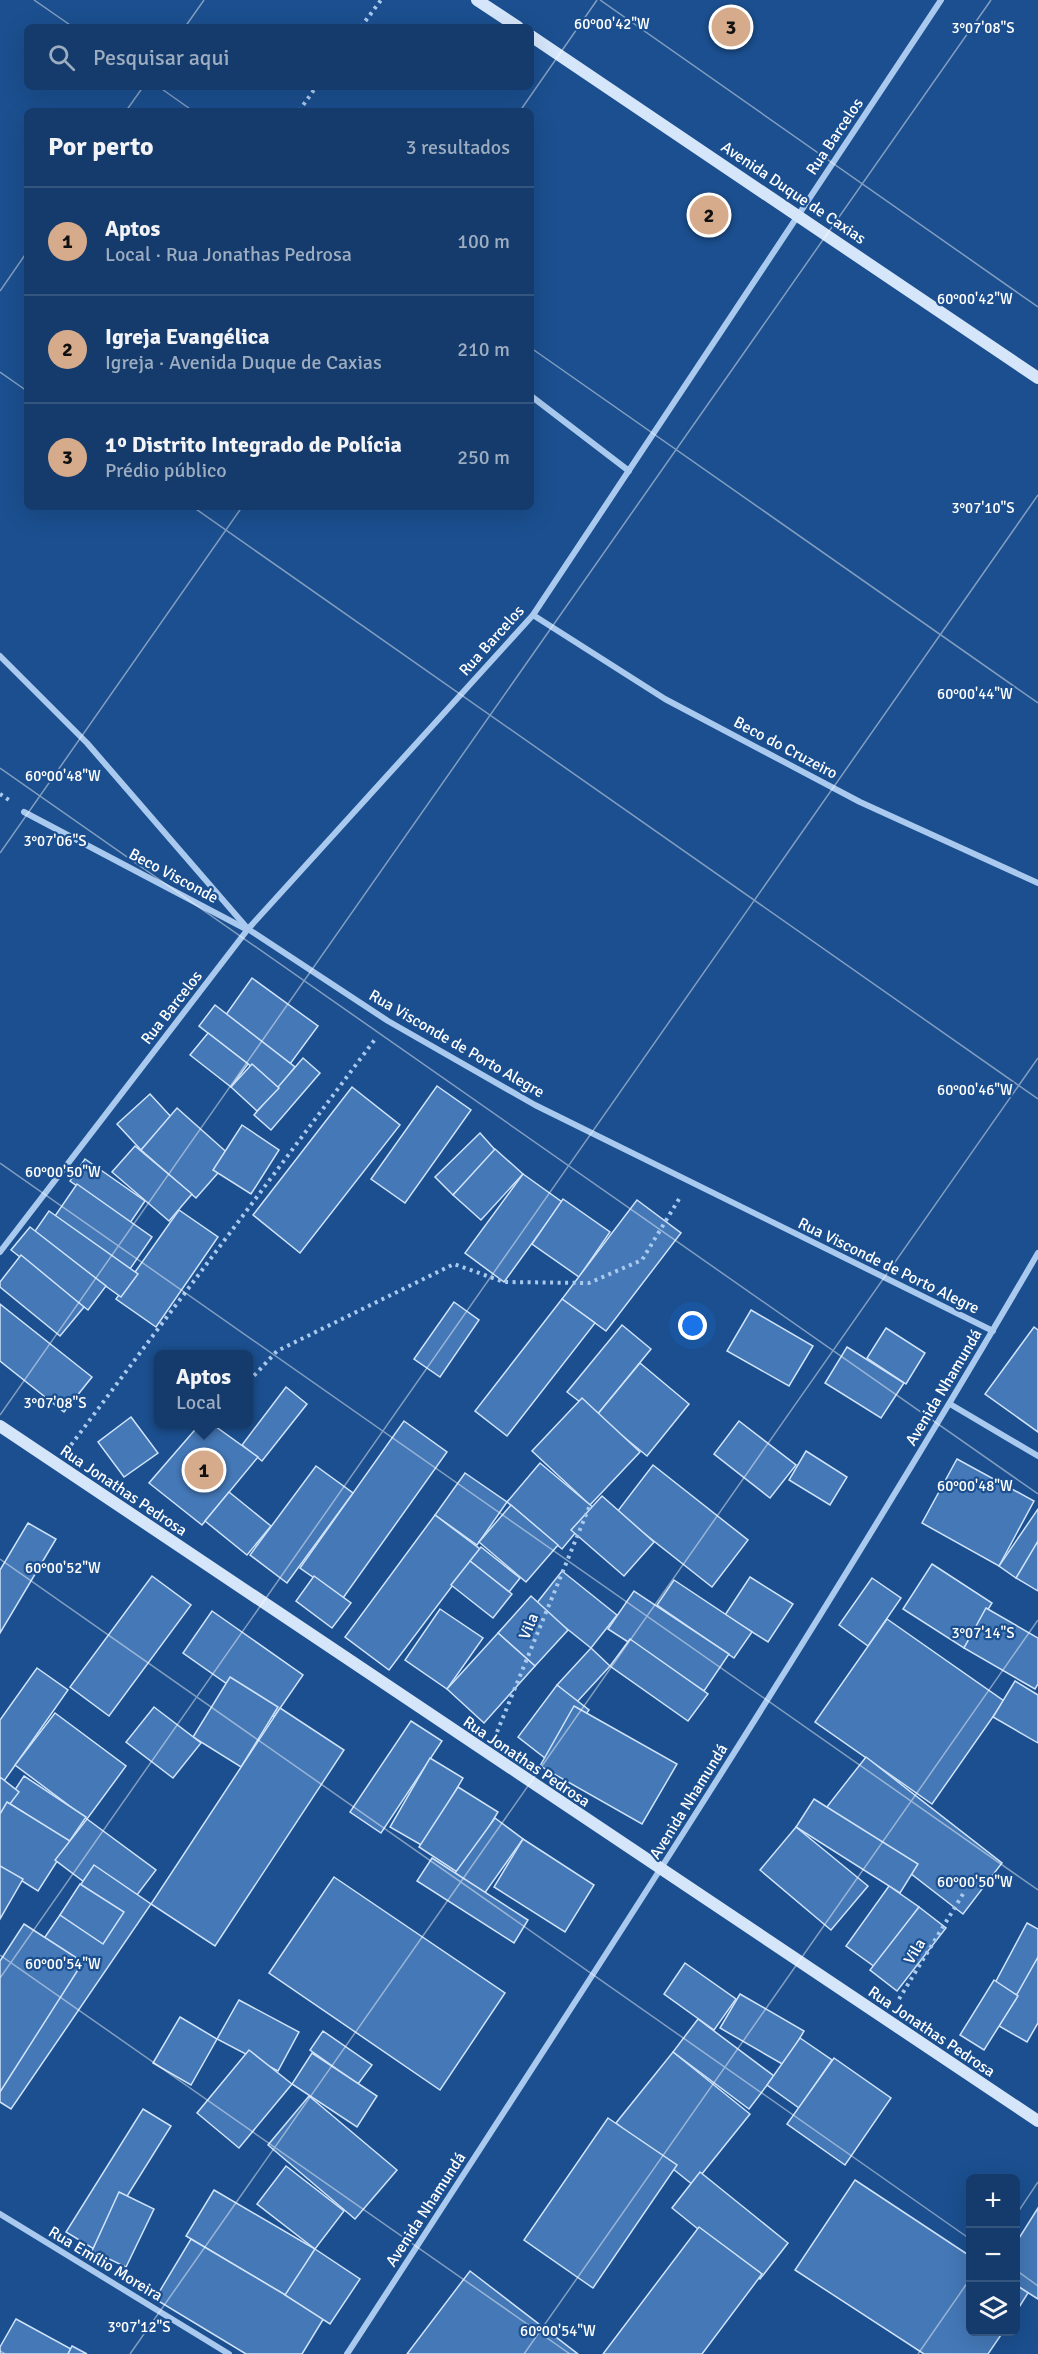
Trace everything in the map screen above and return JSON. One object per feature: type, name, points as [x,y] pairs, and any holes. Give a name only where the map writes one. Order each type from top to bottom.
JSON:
[{"type":"street","points":[[477,0],[513,24]]},
{"type":"street","name":"Rua Barcelos","points":[[0,1252],[248,929],[533,615],[941,0]]},
{"type":"street","name":"Avenida Duque de Caxias","points":[[534,38],[1038,378]]},
{"type":"street","points":[[534,398],[628,471]]},
{"type":"street","name":"Beco do Cruzeiro","points":[[533,615],[665,699],[860,802],[1038,883]]},
{"type":"street","name":"Rua Visconde de Porto Alegre","points":[[0,656],[87,743],[248,929],[388,1021],[535,1105],[993,1331]]},
{"type":"street","name":"Beco Visconde","points":[[24,812],[248,929]]},
{"type":"street","name":"Avenida Nhamundá","points":[[347,2354],[661,1870],[950,1404],[1038,1253]]},
{"type":"street","points":[[950,1404],[1038,1456]]},
{"type":"street","name":"Rua Jonathas Pedrosa","points":[[0,1426],[488,1755],[1038,2121]]},
{"type":"street","name":"Rua Emílio Moreira","points":[[0,2214],[228,2354]]},
{"type":"path","points":[[363,24],[381,0]]},
{"type":"path","points":[[301,108],[314,90]]},
{"type":"path","points":[[56,1465],[388,1021]]},
{"type":"path","points":[[253,1377],[277,1351],[454,1264],[504,1282],[589,1282],[642,1260],[690,1180]]},
{"type":"path","name":"Vila","points":[[488,1755],[590,1505]]},
{"type":"path","name":"Vila","points":[[886,2020],[963,1894]]},
{"type":"building","points":[[252,978],[318,1026],[290,1064],[225,1016]]},
{"type":"building","points":[[215,1005],[295,1067],[279,1088],[199,1026]]},
{"type":"building","points":[[208,1033],[248,1064],[231,1087],[190,1055]]},
{"type":"building","points":[[303,1058],[320,1073],[271,1130],[254,1115]]},
{"type":"building","points":[[252,1064],[279,1088],[257,1111],[231,1087]]},
{"type":"building","points":[[437,1086],[471,1110],[405,1203],[371,1179]]},
{"type":"building","points":[[352,1087],[400,1125],[300,1253],[253,1215]]},
{"type":"building","points":[[150,1094],[173,1119],[141,1150],[117,1124]]},
{"type":"building","points":[[177,1108],[232,1157],[196,1198],[141,1150]]},
{"type":"building","points":[[242,1125],[279,1150],[251,1194],[213,1170]]},
{"type":"building","points":[[480,1133],[497,1152],[453,1195],[435,1177]]},
{"type":"building","points":[[135,1146],[192,1194],[169,1221],[112,1172]]},
{"type":"building","points":[[495,1149],[523,1174],[481,1220],[453,1195]]},
{"type":"building","points":[[85,1159],[145,1201],[130,1223],[70,1181]]},
{"type":"building","points":[[523,1174],[562,1202],[504,1282],[465,1253]]},
{"type":"building","points":[[77,1184],[152,1237],[130,1269],[55,1216]]},
{"type":"building","points":[[563,1199],[610,1232],[579,1277],[532,1244]]},
{"type":"building","points":[[637,1200],[681,1233],[606,1331],[562,1299]]},
{"type":"building","points":[[179,1210],[218,1237],[156,1327],[116,1299]]},
{"type":"building","points":[[49,1211],[138,1274],[121,1297],[33,1234]]},
{"type":"building","points":[[30,1227],[106,1286],[88,1310],[11,1250]]},
{"type":"building","points":[[21,1255],[84,1307],[60,1336],[0,1287],[0,1282]]},
{"type":"building","points":[[562,1299],[595,1323],[507,1436],[475,1411]]},
{"type":"building","points":[[454,1302],[479,1320],[440,1377],[414,1359]]},
{"type":"building","points":[[0,1304],[92,1377],[64,1412],[0,1361]]},
{"type":"building","points":[[751,1310],[813,1346],[789,1386],[727,1351]]},
{"type":"building","points":[[622,1325],[651,1349],[597,1415],[567,1392]]},
{"type":"building","points":[[1034,1327],[1038,1330],[1038,1432],[985,1394]]},
{"type":"building","points":[[886,1328],[925,1353],[906,1384],[867,1358]]},
{"type":"building","points":[[847,1347],[904,1383],[881,1418],[825,1383]]},
{"type":"building","points":[[640,1363],[689,1404],[647,1456],[597,1415]]},
{"type":"building","points":[[286,1387],[307,1404],[262,1461],[242,1445]]},
{"type":"building","points":[[582,1398],[640,1452],[590,1505],[532,1451]]},
{"type":"building","points":[[131,1417],[158,1453],[124,1477],[98,1442]]},
{"type":"building","points":[[404,1421],[447,1452],[343,1598],[300,1568]]},
{"type":"building","points":[[739,1421],[796,1465],[770,1498],[714,1454]]},
{"type":"building","points":[[197,1428],[218,1428],[258,1457],[202,1525],[149,1483]]},
{"type":"building","points":[[806,1451],[847,1477],[830,1505],[789,1480]]},
{"type":"building","points":[[957,1459],[1034,1501],[999,1566],[922,1523]]},
{"type":"building","points":[[540,1463],[595,1509],[562,1549],[507,1502]]},
{"type":"building","points":[[653,1465],[748,1540],[712,1587],[617,1512]]},
{"type":"building","points":[[316,1466],[353,1493],[287,1583],[250,1555]]},
{"type":"building","points":[[465,1473],[507,1502],[477,1545],[435,1515]]},
{"type":"building","points":[[229,1492],[271,1526],[247,1555],[205,1521]]},
{"type":"building","points":[[602,1496],[654,1542],[624,1576],[571,1530]]},
{"type":"building","points":[[511,1505],[558,1545],[526,1582],[479,1542]]},
{"type":"building","points":[[1038,1509],[1038,1547],[1016,1578],[999,1566]]},
{"type":"building","points":[[435,1515],[480,1549],[389,1670],[345,1637]]},
{"type":"building","points":[[28,1523],[56,1539],[0,1633],[0,1570]]},
{"type":"building","points":[[1038,1541],[1038,1591],[1016,1578]]},
{"type":"building","points":[[481,1547],[520,1578],[509,1592],[470,1561]]},
{"type":"building","points":[[470,1561],[512,1594],[493,1618],[451,1585]]},
{"type":"building","points":[[932,1564],[992,1603],[964,1648],[903,1609]]},
{"type":"building","points":[[562,1571],[617,1615],[591,1648],[536,1604]]},
{"type":"building","points":[[152,1576],[191,1605],[109,1716],[70,1687]]},
{"type":"building","points":[[314,1576],[351,1603],[332,1628],[296,1601]]},
{"type":"building","points":[[750,1577],[793,1604],[768,1642],[725,1615]]},
{"type":"building","points":[[872,1578],[901,1598],[868,1646],[839,1625]]},
{"type":"building","points":[[674,1580],[752,1632],[734,1658],[657,1605]]},
{"type":"building","points":[[634,1591],[729,1654],[704,1691],[608,1629]]},
{"type":"building","points":[[531,1596],[568,1630],[535,1666],[498,1633]]},
{"type":"building","points":[[986,1608],[1038,1638],[1038,1684],[1035,1689],[964,1648]]},
{"type":"building","points":[[440,1609],[483,1638],[447,1689],[405,1660]]},
{"type":"building","points":[[212,1611],[303,1675],[274,1717],[183,1653]]},
{"type":"building","points":[[887,1619],[1004,1701],[932,1804],[815,1722]]},
{"type":"building","points":[[498,1633],[535,1666],[484,1723],[447,1689]]},
{"type":"building","points":[[630,1639],[708,1694],[688,1721],[610,1666]]},
{"type":"building","points":[[591,1648],[610,1666],[576,1703],[557,1685]]},
{"type":"building","points":[[37,1668],[68,1690],[4,1781],[0,1778],[0,1720]]},
{"type":"building","points":[[230,1677],[278,1707],[241,1767],[193,1737]]},
{"type":"building","points":[[1015,1681],[1038,1695],[1038,1743],[993,1717]]},
{"type":"building","points":[[557,1685],[589,1710],[550,1762],[518,1737]]},
{"type":"building","points":[[574,1706],[677,1764],[642,1824],[540,1766]]},
{"type":"building","points":[[154,1707],[201,1743],[173,1778],[126,1742]]},
{"type":"building","points":[[280,1708],[344,1750],[215,1946],[151,1904]]},
{"type":"building","points":[[55,1713],[126,1766],[87,1819],[15,1765]]},
{"type":"building","points":[[411,1721],[442,1741],[381,1833],[350,1812]]},
{"type":"building","points":[[866,1757],[1002,1863],[963,1914],[826,1808]]},
{"type":"building","points":[[430,1758],[463,1778],[423,1846],[390,1827]]},
{"type":"building","points":[[24,1776],[86,1817],[69,1842],[7,1802]]},
{"type":"building","points":[[0,1777],[19,1792],[0,1817]]},
{"type":"building","points":[[458,1787],[498,1812],[460,1874],[419,1847]]},
{"type":"building","points":[[814,1799],[918,1864],[900,1893],[796,1827]]},
{"type":"building","points":[[7,1802],[70,1841],[38,1891],[0,1867],[0,1814]]},
{"type":"building","points":[[495,1818],[523,1839],[484,1894],[455,1873]]},
{"type":"building","points":[[87,1819],[156,1870],[124,1912],[55,1860]]},
{"type":"building","points":[[796,1827],[868,1886],[831,1930],[760,1870]]},
{"type":"building","points":[[523,1839],[594,1885],[565,1932],[494,1887]]},
{"type":"building","points":[[432,1858],[528,1920],[514,1943],[417,1881]]},
{"type":"building","points":[[94,1865],[151,1904],[11,2109],[0,2102],[0,2003]]},
{"type":"building","points":[[0,1866],[23,1879],[0,1919]]},
{"type":"building","points":[[334,1877],[505,1993],[440,2090],[269,1973]]},
{"type":"building","points":[[80,1884],[124,1912],[103,1944],[60,1915]]},
{"type":"building","points":[[889,1886],[919,1907],[875,1967],[846,1946]]},
{"type":"building","points":[[919,1907],[946,1928],[897,1991],[870,1970]]},
{"type":"building","points":[[1027,1923],[1038,1929],[1038,1962],[1019,1997],[995,1983]]},
{"type":"building","points":[[24,1924],[83,1962],[0,2092],[0,1961]]},
{"type":"building","points":[[1038,1957],[1038,2023],[1027,2042],[999,2026]]},
{"type":"building","points":[[685,1963],[736,1999],[714,2030],[664,1994]]},
{"type":"building","points":[[994,1980],[1018,1996],[984,2050],[960,2035]]},
{"type":"building","points":[[740,1994],[804,2031],[784,2065],[720,2028]]},
{"type":"building","points":[[239,2000],[299,2032],[278,2071],[217,2039]]},
{"type":"building","points":[[180,2017],[217,2039],[191,2085],[153,2063]]},
{"type":"building","points":[[698,2019],[774,2076],[749,2109],[673,2052]]},
{"type":"building","points":[[323,2031],[372,2065],[358,2084],[310,2050]]},
{"type":"building","points":[[800,2038],[832,2060],[799,2108],[767,2085]]},
{"type":"building","points":[[249,2050],[292,2084],[239,2148],[197,2113]]},
{"type":"building","points":[[673,2052],[750,2114],[693,2185],[616,2123]]},
{"type":"building","points":[[312,2053],[377,2096],[357,2127],[292,2084]]},
{"type":"building","points":[[834,2058],[891,2098],[845,2165],[787,2124]]},
{"type":"building","points":[[309,2096],[397,2170],[355,2219],[268,2145]]},
{"type":"building","points":[[143,2109],[171,2126],[94,2249],[66,2232]]},
{"type":"building","points":[[608,2118],[677,2165],[593,2288],[524,2240]]},
{"type":"building","points":[[286,2166],[344,2211],[315,2249],[257,2204]]},
{"type":"building","points":[[700,2172],[788,2243],[760,2279],[672,2208]]},
{"type":"building","points":[[855,2180],[966,2253],[966,2336],[1000,2336],[988,2354],[924,2354],[795,2270]]},
{"type":"building","points":[[214,2190],[315,2249],[287,2296],[186,2236]]},
{"type":"building","points":[[119,2192],[154,2209],[126,2267],[92,2251]]},
{"type":"building","points":[[1038,2208],[1038,2299],[1020,2288],[1020,2237]]},
{"type":"building","points":[[699,2227],[762,2274],[702,2354],[603,2354]]},
{"type":"building","points":[[191,2239],[324,2318],[302,2354],[246,2354],[155,2299]]},
{"type":"building","points":[[315,2249],[360,2279],[330,2324],[285,2295]]},
{"type":"building","points":[[470,2271],[578,2354],[407,2354]]},
{"type":"building","points":[[1020,2288],[1028,2293],[1020,2306]]},
{"type":"building","points":[[16,2319],[71,2349],[68,2354],[0,2354],[0,2347]]},
{"type":"building","points":[[72,2346],[87,2354],[68,2354]]},
{"type":"place","name":"1º Distrito Integrado de Polícia","points":[[731,27]]},
{"type":"place","name":"Igreja Evangélica","points":[[709,215]]},
{"type":"place","name":"Aptos","points":[[204,1470]]}]
